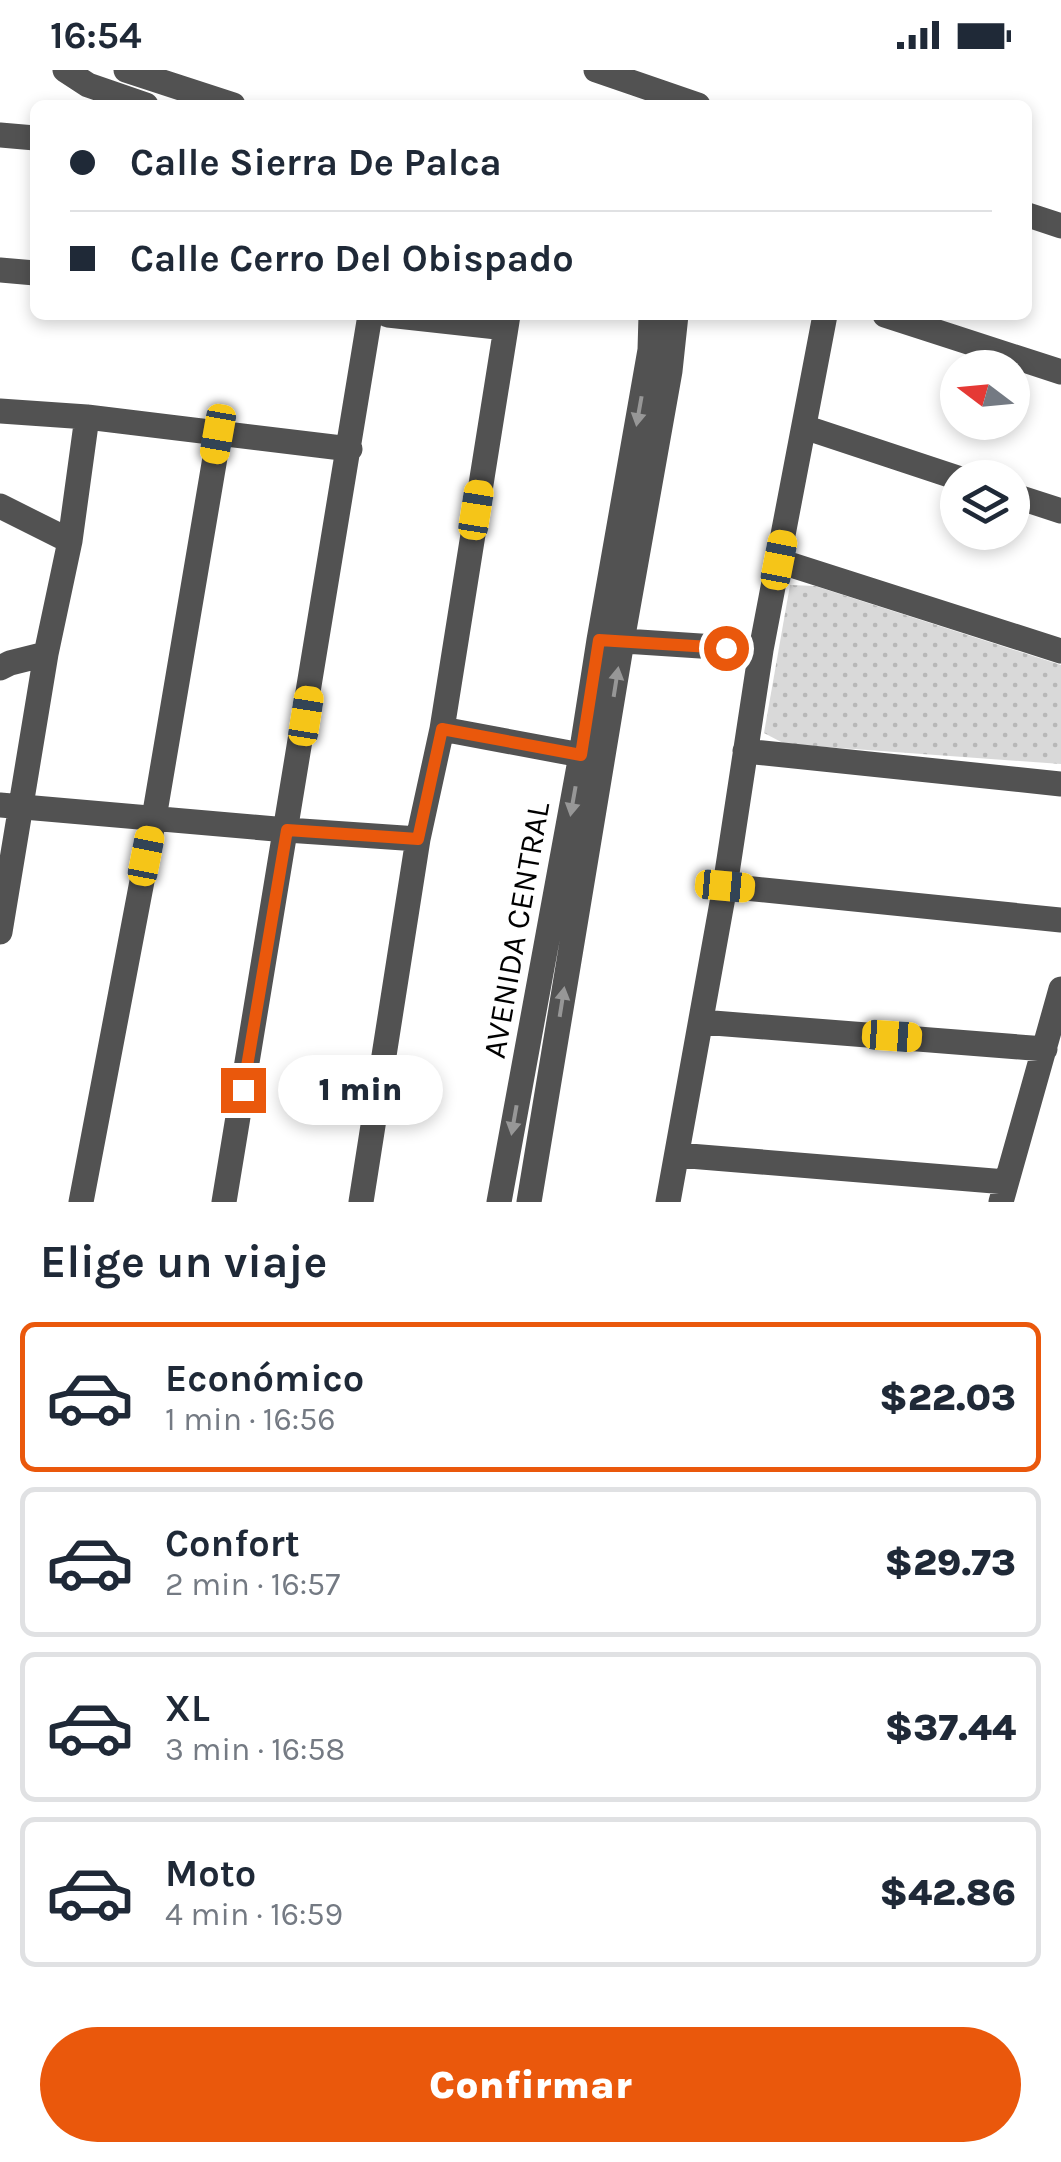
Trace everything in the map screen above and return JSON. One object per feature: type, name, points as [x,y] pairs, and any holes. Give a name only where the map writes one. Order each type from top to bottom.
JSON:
[{"type":"street","points":[[64,70],[118,100]]},
{"type":"street","points":[[126,70],[218,100]]},
{"type":"street","points":[[596,70],[683,100]]},
{"type":"street","points":[[0,135],[30,138]]},
{"type":"street","points":[[1032,217],[1061,226]]},
{"type":"street","points":[[0,270],[30,273]]},
{"type":"street","points":[[224,1202],[369,320]]},
{"type":"street","points":[[362,1202],[418,839],[442,729],[507,322],[473,320]]},
{"type":"street","name":"AVENIDA CENTRAL","points":[[529,1202],[611,640],[651,320]]},
{"type":"street","name":"AVENIDA CENTRAL","points":[[499,1202],[581,755],[611,640],[670,371],[675,320]]},
{"type":"street","points":[[668,1202],[725,886],[761,650],[824,320]]},
{"type":"street","points":[[900,320],[1061,372]]},
{"type":"street","points":[[0,411],[350,450]]},
{"type":"street","points":[[0,932],[10,806],[70,542],[88,418]]},
{"type":"street","points":[[804,427],[940,472]]},
{"type":"street","points":[[81,1202],[154,818],[218,434]]},
{"type":"street","points":[[1030,502],[1061,512]]},
{"type":"street","points":[[0,506],[70,542]]},
{"type":"street","points":[[779,560],[1061,652]]},
{"type":"street","points":[[611,640],[761,650]]},
{"type":"street","points":[[0,668],[46,654]]},
{"type":"street","points":[[442,729],[581,755]]},
{"type":"street","points":[[745,751],[1061,784]]},
{"type":"street","points":[[10,806],[418,839]]},
{"type":"street","points":[[725,886],[1061,920]]},
{"type":"street","points":[[677,1155],[1003,1192],[1061,989]]},
{"type":"street","points":[[701,1022],[1044,1048]]},
{"type":"shaded area","points":[[790,585],[815,586],[1061,665],[1061,764],[785,744],[764,733]]},
{"type":"route","points":[[243,1090],[287,830],[418,839],[442,729],[581,755],[599,640],[726,648]]}]
